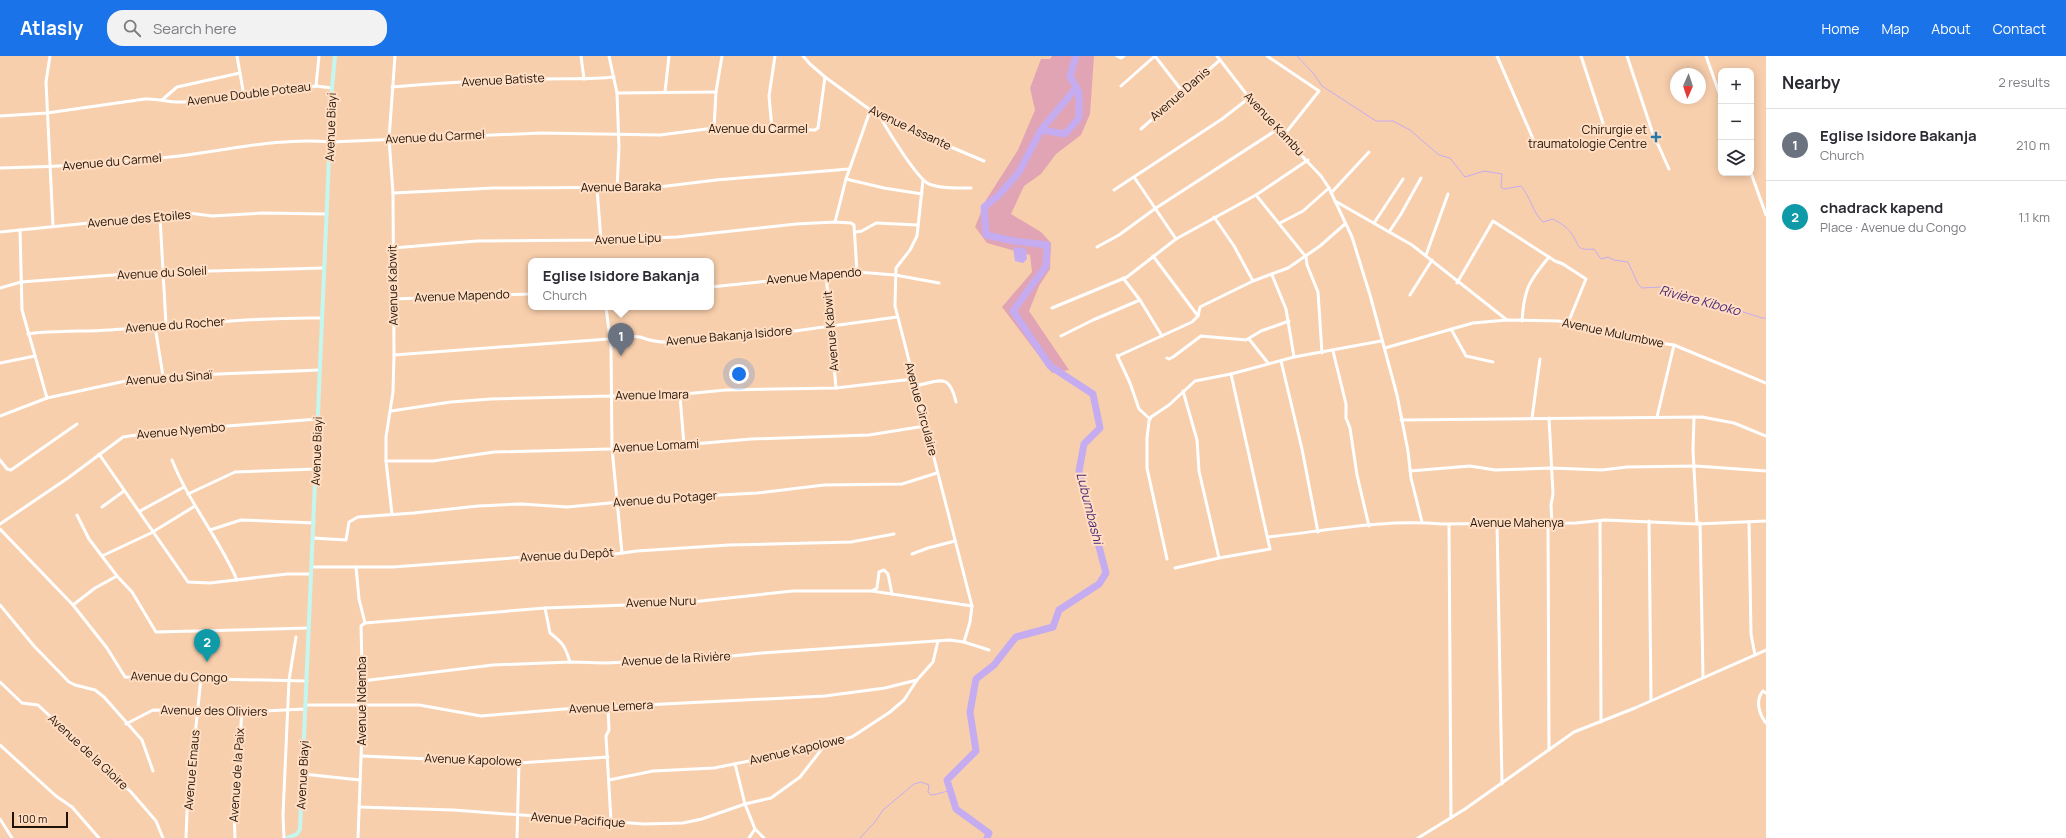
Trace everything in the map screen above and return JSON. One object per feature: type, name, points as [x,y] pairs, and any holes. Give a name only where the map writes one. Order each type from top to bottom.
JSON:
[{"type":"street","points":[[53,226],[46,75],[50,56],[54,56]]},
{"type":"street","points":[[237,56],[244,96]]},
{"type":"street","points":[[316,86],[319,56]]},
{"type":"street","name":"Avenue Biayi","points":[[285,838],[299,831],[303,774],[324,268],[331,142],[332,88],[336,56]]},
{"type":"street","name":"Avenue Kabwit","points":[[392,514],[386,460],[386,437],[391,411],[394,355],[392,193],[389,139],[394,56]]},
{"type":"street","points":[[581,56],[584,79]]},
{"type":"street","points":[[609,56],[617,93],[617,188]]},
{"type":"street","points":[[665,92],[669,56]]},
{"type":"street","points":[[714,128],[716,92],[722,56]]},
{"type":"street","points":[[772,129],[769,96],[775,56]]},
{"type":"street","name":"Avenue Assante","points":[[803,56],[826,77],[880,117],[984,161]]},
{"type":"street","points":[[1117,56],[1121,58],[1124,56]]},
{"type":"street","points":[[1121,86],[1155,56],[1182,91]]},
{"type":"street","name":"Avenue Kambu","points":[[1216,56],[1248,98],[1308,160],[1329,188],[1335,201],[1363,270],[1381,341],[1385,348],[1422,522]]},
{"type":"street","points":[[1267,56],[1319,91],[1284,135]]},
{"type":"street","points":[[1497,56],[1534,141]]},
{"type":"street","points":[[1581,56],[1603,123]]},
{"type":"street","points":[[1627,56],[1652,131],[1669,168]]},
{"type":"street","points":[[1706,56],[1718,90]]},
{"type":"street","name":"Avenue Danis","points":[[1141,129],[1182,91],[1220,60]]},
{"type":"street","points":[[162,100],[177,87],[240,73]]},
{"type":"street","name":"Avenue Batiste","points":[[392,87],[513,80],[614,77]]},
{"type":"street","name":"Avenue du Carmel","points":[[0,168],[50,167],[178,156],[277,142],[309,140],[331,142],[541,133],[667,135],[714,128],[818,129],[826,77]]},
{"type":"street","name":"Avenue Double Poteau","points":[[0,116],[47,113],[145,99],[182,102],[244,96],[316,86],[332,88]]},
{"type":"street","points":[[617,93],[716,92]]},
{"type":"street","points":[[1114,190],[1222,119],[1248,98]]},
{"type":"street","points":[[836,222],[849,169],[870,111]]},
{"type":"street","points":[[880,117],[923,180],[934,186],[971,188]]},
{"type":"street","points":[[1097,247],[1119,235],[1156,208],[1278,129]]},
{"type":"street","points":[[1331,193],[1370,152]]},
{"type":"street","points":[[1052,308],[1123,278],[1176,239],[1256,195],[1308,160]]},
{"type":"street","name":"Avenue Baraka","points":[[392,193],[494,188],[659,187],[716,180],[849,169]]},
{"type":"street","points":[[1752,176],[1766,215]]},
{"type":"street","points":[[1134,177],[1176,239]]},
{"type":"street","points":[[1388,232],[1421,178]]},
{"type":"street","points":[[846,179],[884,188],[922,194]]},
{"type":"street","points":[[1374,224],[1403,179]]},
{"type":"street","name":"Avenue Circulaire","points":[[923,180],[917,236],[896,268],[895,300],[897,317],[972,606],[970,622],[964,642]]},
{"type":"street","points":[[597,188],[601,240]]},
{"type":"street","points":[[1280,223],[1303,211],[1329,188]]},
{"type":"street","points":[[1426,255],[1448,194]]},
{"type":"street","points":[[1256,195],[1306,257],[1318,297],[1322,352]]},
{"type":"street","points":[[1335,201],[1412,245],[1432,260],[1457,283],[1507,320]]},
{"type":"street","points":[[1342,217],[1348,209]]},
{"type":"street","name":"Avenue des Etoiles","points":[[0,232],[189,213],[212,216],[263,213],[327,214]]},
{"type":"street","points":[[160,217],[166,325]]},
{"type":"street","points":[[1214,217],[1234,246],[1253,281]]},
{"type":"street","points":[[1457,283],[1493,221],[1586,279],[1568,323]]},
{"type":"street","name":"Avenue Lipu","points":[[393,248],[478,241],[601,240],[677,237],[796,224],[836,222],[854,224],[856,232]]},
{"type":"street","points":[[857,272],[856,232],[862,231],[879,223],[918,225]]},
{"type":"street","points":[[1150,419],[1139,409],[1130,383],[1117,355],[1192,322],[1198,316],[1199,309],[1203,306],[1253,281],[1288,268],[1306,257],[1345,224]]},
{"type":"street","points":[[20,230],[22,310],[46,398]]},
{"type":"street","points":[[1153,256],[1198,316]]},
{"type":"street","points":[[1522,320],[1525,295],[1529,282],[1549,257]]},
{"type":"street","points":[[1410,295],[1432,260]]},
{"type":"street","name":"Avenue du Soleil","points":[[0,288],[22,282],[162,272],[324,268]]},
{"type":"street","name":"Avenue Mapendo","points":[[714,287],[857,272],[895,275],[940,283]]},
{"type":"street","name":"Avenue Kabwit","points":[[826,274],[836,388]]},
{"type":"street","points":[[1272,275],[1286,309],[1294,357]]},
{"type":"street","points":[[1123,278],[1140,300],[1162,336]]},
{"type":"street","name":"Avenue Mapendo","points":[[393,299],[528,294]]},
{"type":"street","points":[[1061,336],[1093,320],[1140,300]]},
{"type":"street","points":[[606,310],[610,339],[612,448],[622,553]]},
{"type":"street","name":"Avenue Bakanja Isidore","points":[[394,355],[640,337],[649,341],[671,343],[830,326],[897,317]]},
{"type":"street","name":"Avenue du Rocher","points":[[28,334],[290,318],[322,318]]},
{"type":"street","name":"Avenue Mulumbwe","points":[[1385,348],[1473,323],[1507,320],[1568,323],[1618,337],[1674,346],[1766,383]]},
{"type":"street","points":[[1167,358],[1173,357],[1201,336],[1249,339],[1261,331],[1289,321]]},
{"type":"street","points":[[155,326],[163,376]]},
{"type":"street","points":[[1451,329],[1466,356],[1493,362]]},
{"type":"street","points":[[1249,339],[1268,363]]},
{"type":"street","points":[[1167,559],[1147,468],[1146,443],[1150,419],[1169,405],[1195,381],[1231,374],[1294,357],[1381,341]]},
{"type":"street","points":[[1657,417],[1674,346]]},
{"type":"street","points":[[1333,351],[1346,404],[1346,418],[1350,428],[1356,475],[1370,526]]},
{"type":"street","points":[[0,363],[35,356]]},
{"type":"street","points":[[1532,418],[1540,359]]},
{"type":"street","points":[[1281,361],[1302,449],[1318,532]]},
{"type":"street","name":"Avenue du Sinaï","points":[[0,416],[46,398],[121,381],[163,376],[320,370]]},
{"type":"street","points":[[1175,568],[1270,549],[1231,374]]},
{"type":"street","name":"Avenue Imara","points":[[391,411],[475,400],[610,396],[626,398],[680,396],[726,390],[836,388],[913,379]]},
{"type":"street","points":[[915,386],[942,380],[948,382],[953,389],[956,402]]},
{"type":"street","points":[[1183,391],[1197,440],[1199,471],[1219,558]]},
{"type":"street","points":[[680,396],[684,445]]},
{"type":"street","points":[[1694,417],[1694,466],[1698,524],[1703,677]]},
{"type":"street","points":[[1401,420],[1694,417],[1711,418],[1734,423],[1766,436]]},
{"type":"street","points":[[1549,418],[1551,468],[1554,494],[1551,506],[1550,523],[1550,750]]},
{"type":"street","name":"Avenue Nyembo","points":[[0,524],[68,478],[119,439],[131,435],[318,419]]},
{"type":"street","points":[[0,460],[7,469],[10,470],[77,424]]},
{"type":"street","name":"Avenue Lomami","points":[[386,460],[433,461],[494,452],[684,445],[758,438],[869,435],[925,426]]},
{"type":"street","points":[[99,454],[188,582],[210,583],[287,574],[312,574]]},
{"type":"street","points":[[172,460],[184,487],[225,553],[237,580]]},
{"type":"street","points":[[1410,471],[1470,466],[1496,470],[1551,468],[1602,470],[1627,467],[1694,466],[1766,471]]},
{"type":"street","points":[[188,494],[229,473],[316,469]]},
{"type":"street","name":"Avenue du Potager","points":[[313,538],[346,540],[347,526],[352,518],[478,506],[522,504],[567,508],[618,502],[757,493],[824,485],[902,484],[937,473]]},
{"type":"street","points":[[140,511],[184,487]]},
{"type":"street","points":[[102,508],[124,491]]},
{"type":"street","points":[[102,556],[153,532],[195,506]]},
{"type":"street","points":[[77,515],[89,539],[117,576],[132,592],[156,632],[309,628]]},
{"type":"street","points":[[210,530],[237,521],[261,520],[314,523]]},
{"type":"street","points":[[1600,521],[1601,722]]},
{"type":"street","name":"Avenue Mahenya","points":[[1268,537],[1422,522],[1449,524],[1497,524],[1600,521],[1698,524],[1766,521]]},
{"type":"street","points":[[1649,522],[1651,700]]},
{"type":"street","points":[[1749,522],[1751,634],[1755,655]]},
{"type":"street","points":[[1449,524],[1451,818]]},
{"type":"street","points":[[1497,524],[1502,784]]},
{"type":"street","name":"Avenue du Congo","points":[[0,529],[73,605],[107,648],[124,676],[307,681]]},
{"type":"street","name":"Avenue du Depôt","points":[[312,568],[393,567],[545,555],[600,556],[729,545],[852,542],[894,534]]},
{"type":"street","points":[[912,554],[954,541]]},
{"type":"street","name":"Avenue Ndemba","points":[[356,567],[365,623],[361,626],[363,705],[358,838]]},
{"type":"street","points":[[872,591],[877,588],[879,572],[884,570],[888,574],[892,594],[972,606]]},
{"type":"street","points":[[73,605],[95,588],[117,576]]},
{"type":"street","name":"Avenue Nuru","points":[[365,623],[544,608],[682,603],[793,591],[872,591],[892,594]]},
{"type":"street","points":[[0,605],[63,676],[75,685],[99,692],[126,724],[142,740],[153,771]]},
{"type":"street","points":[[544,608],[550,633],[561,640],[566,649],[570,662]]},
{"type":"street","points":[[285,838],[284,778],[289,680],[296,637]]},
{"type":"street","name":"Avenue de la Rivière","points":[[362,681],[493,666],[570,662],[605,664],[702,659],[770,652],[938,641],[964,642],[989,650]]},
{"type":"street","name":"Avenue Kapolowe","points":[[610,780],[653,771],[714,768],[826,745],[852,737],[890,712],[904,700],[917,680],[933,662],[938,641]]},
{"type":"street","points":[[1418,838],[1502,784],[1574,732],[1601,722],[1766,650]]},
{"type":"street","name":"Avenue Emaus","points":[[186,838],[201,678]]},
{"type":"street","name":"Avenue Lemera","points":[[306,707],[419,705],[481,716],[564,709],[608,708],[846,694],[890,687],[917,680]]},
{"type":"street","name":"Avenue de la Gloire","points":[[0,682],[22,703],[38,705],[131,792],[156,822],[163,838]]},
{"type":"street","points":[[1766,693],[1764,690],[1759,695],[1760,714],[1766,723]]},
{"type":"street","name":"Avenue des Oliviers","points":[[126,724],[153,710],[242,712],[288,710],[306,707]]},
{"type":"street","points":[[608,708],[609,730],[606,736],[610,780],[611,822]]},
{"type":"street","name":"Avenue de la Paix","points":[[235,838],[234,808],[242,712]]},
{"type":"street","name":"Avenue Pacifique","points":[[359,807],[452,810],[644,824],[683,823],[702,819],[745,804],[770,798],[790,786],[812,763],[826,745]]},
{"type":"street","points":[[0,746],[56,796],[72,807],[99,838]]},
{"type":"street","name":"Avenue Kapolowe","points":[[362,756],[519,763],[608,757]]},
{"type":"street","points":[[517,838],[519,763]]},
{"type":"street","points":[[735,764],[745,804],[755,829],[764,838]]},
{"type":"street","points":[[303,774],[360,780]]},
{"type":"street","points":[[0,819],[12,838]]},
{"type":"street","points":[[749,838],[755,829]]},
{"type":"shaded area","points":[[1052,56],[1094,56],[1090,114],[1081,135],[1056,154],[1041,174],[1024,186],[1011,214],[1041,232],[1051,243],[1050,269],[1039,286],[1029,311],[1069,370],[1052,373],[1002,307],[1032,272],[1030,255],[987,243],[975,227],[986,200],[1018,150],[1035,110],[1030,88],[1041,59],[1050,59]]},
{"type":"shaded area","points":[[1018,247],[1026,249],[1027,259],[1023,263],[1015,261],[1013,248]]},
{"type":"waterway","name":"Lubumbashi","points":[[987,838],[989,833],[956,809],[947,780],[976,751],[970,712],[976,679],[994,665],[1016,637],[1053,627],[1059,610],[1099,584],[1106,573],[1079,471],[1084,444],[1100,428],[1093,394],[1050,366],[1013,311],[1046,266],[1047,245],[1014,241],[986,235],[984,207],[999,195],[1019,172],[1041,130],[1065,134],[1079,118],[1079,93],[1070,76],[1076,56]]},
{"type":"waterway","name":"Rivière Kiboko","points":[[1297,56],[1314,74],[1322,86],[1376,121],[1393,121],[1410,130],[1439,155],[1450,158],[1465,177],[1484,171],[1502,174],[1501,187],[1504,189],[1521,186],[1543,222],[1553,219],[1560,223],[1574,237],[1580,248],[1594,249],[1601,259],[1608,257],[1614,260],[1628,262],[1638,284],[1642,288],[1661,287],[1686,298],[1728,307],[1766,318]]},
{"type":"waterway","name":"Lubumbashi","points":[[1041,130],[1076,88]]},
{"type":"waterway","points":[[860,838],[875,822],[883,810],[914,784],[921,782],[929,785],[928,792],[931,795],[950,791]]},
{"type":"place","name":"Chirurgie et traumatologie Centre","points":[[1656,137]]},
{"type":"place","name":"Eglise Isidore Bakanja","points":[[621,356]]},
{"type":"place","name":"chadrack kapend","points":[[207,662]]}]
